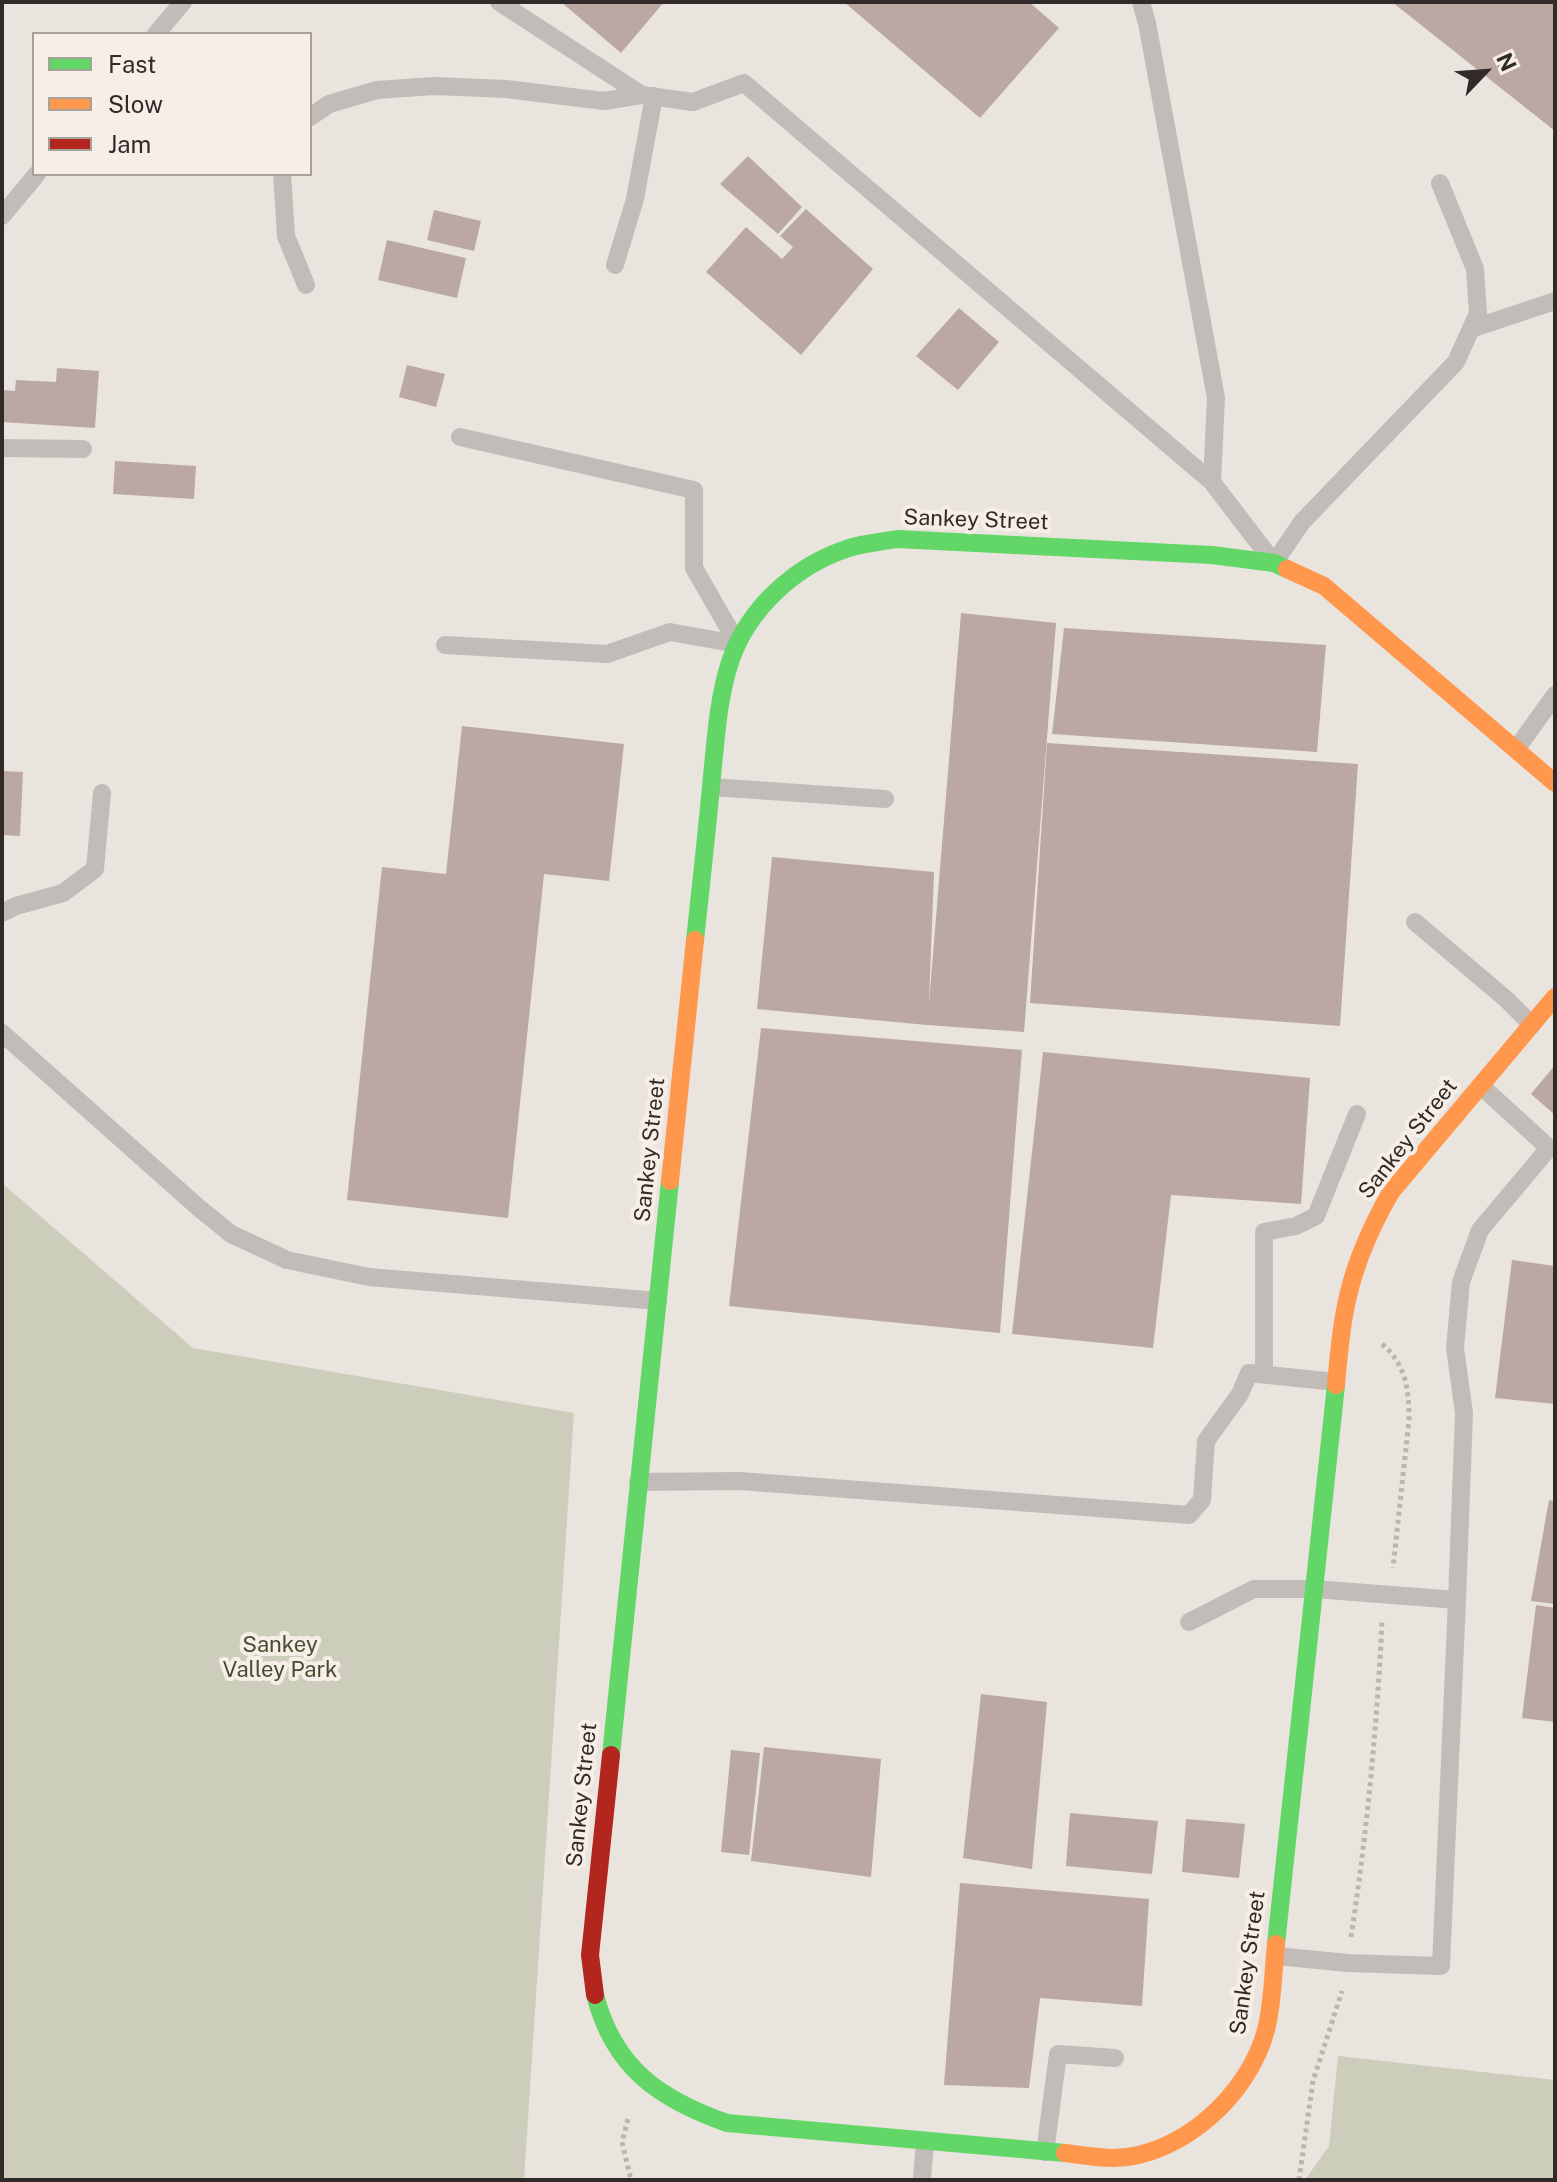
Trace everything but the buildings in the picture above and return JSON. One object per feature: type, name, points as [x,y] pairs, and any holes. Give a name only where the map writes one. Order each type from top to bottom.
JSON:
[{"type":"street","name":"Sankey Street","points":[[1555,783],[1324,586],[1274,563],[1212,555],[897,539],[850,548],[816,561],[782,585],[756,612],[737,644],[724,680],[718,720],[590,1955],[596,1997],[608,2034],[624,2061],[646,2082],[672,2101],[727,2123],[1116,2158],[1153,2150],[1184,2135],[1212,2115],[1237,2087],[1256,2057],[1267,2027],[1336,1382],[1344,1313],[1352,1281],[1363,1247],[1391,1192],[1555,997]]},
{"type":"lane","points":[[158,32],[183,2]]},
{"type":"lane","points":[[499,2],[648,96]]},
{"type":"lane","points":[[1141,2],[1216,398],[1212,482]]},
{"type":"lane","points":[[312,116],[329,104],[377,90],[434,86],[506,89],[604,101],[648,96],[693,102],[744,83],[1212,482],[1274,563],[1302,522],[1456,362],[1478,313],[1475,269],[1440,183]]},
{"type":"lane","points":[[615,265],[635,199],[648,96]]},
{"type":"lane","points":[[2,216],[35,176]]},
{"type":"lane","points":[[282,176],[286,236],[306,285]]},
{"type":"lane","points":[[1471,329],[1555,301]]},
{"type":"lane","points":[[460,437],[694,490],[694,568],[737,644]]},
{"type":"lane","points":[[2,448],[83,449]]},
{"type":"lane","points":[[445,645],[607,654],[670,632],[737,644]]},
{"type":"lane","points":[[1517,748],[1555,695]]},
{"type":"lane","points":[[712,787],[777,794],[885,799]]},
{"type":"lane","points":[[2,913],[63,893],[95,869],[102,793]]},
{"type":"lane","points":[[1415,922],[1532,1025]]},
{"type":"lane","points":[[2,1033],[231,1234],[287,1260],[369,1277],[658,1301]]},
{"type":"lane","points":[[1276,1956],[1348,1963],[1441,1966],[1464,1413],[1455,1348],[1461,1282],[1480,1230],[1549,1148],[1481,1086]]},
{"type":"lane","points":[[1264,1374],[1264,1232],[1296,1226],[1316,1216],[1357,1114]]},
{"type":"lane","points":[[638,1482],[740,1481],[1189,1515],[1202,1500],[1206,1441],[1240,1394],[1249,1373],[1336,1382]]},
{"type":"lane","points":[[1189,1622],[1254,1589],[1314,1589],[1457,1600]]},
{"type":"lane","points":[[1045,2152],[1058,2054],[1115,2058]]},
{"type":"lane","points":[[922,2180],[925,2141]]},
{"type":"path","points":[[1299,2180],[1313,2081],[1341,1996],[1348,1963],[1365,1844],[1378,1713],[1382,1620],[1395,1559],[1409,1420],[1409,1396],[1400,1365],[1382,1343]]},
{"type":"path","points":[[631,2180],[622,2142],[627,2123],[646,2082]]},
{"type":"green space","name":"Sankey Valley Park","points":[[2,1183],[193,1348],[574,1413],[524,2180],[2,2180]]},
{"type":"green space","points":[[1338,2056],[1555,2080],[1555,2180],[1305,2180],[1329,2146]]},
{"type":"traffic: fast","points":[[695,940],[718,719],[730,662],[738,642],[762,607],[776,591],[811,565],[849,548],[897,539],[1212,555],[1274,563],[1287,569]]},
{"type":"traffic: fast","points":[[611,1755],[670,1181]]},
{"type":"traffic: fast","points":[[1276,1944],[1336,1385]]},
{"type":"traffic: fast","points":[[595,1995],[614,2042],[643,2077],[680,2103],[727,2123],[1065,2153]]},
{"type":"traffic: slow","points":[[1287,569],[1324,586],[1555,783]]},
{"type":"traffic: slow","points":[[670,1181],[695,940]]},
{"type":"traffic: slow","points":[[1336,1385],[1351,1283],[1368,1236],[1391,1192],[1555,997]]},
{"type":"traffic: slow","points":[[1065,2153],[1114,2158],[1140,2155],[1188,2133],[1210,2117],[1245,2077],[1257,2054],[1268,2020],[1276,1944]]},
{"type":"traffic: jam","points":[[595,1995],[590,1955],[611,1755]]}]
